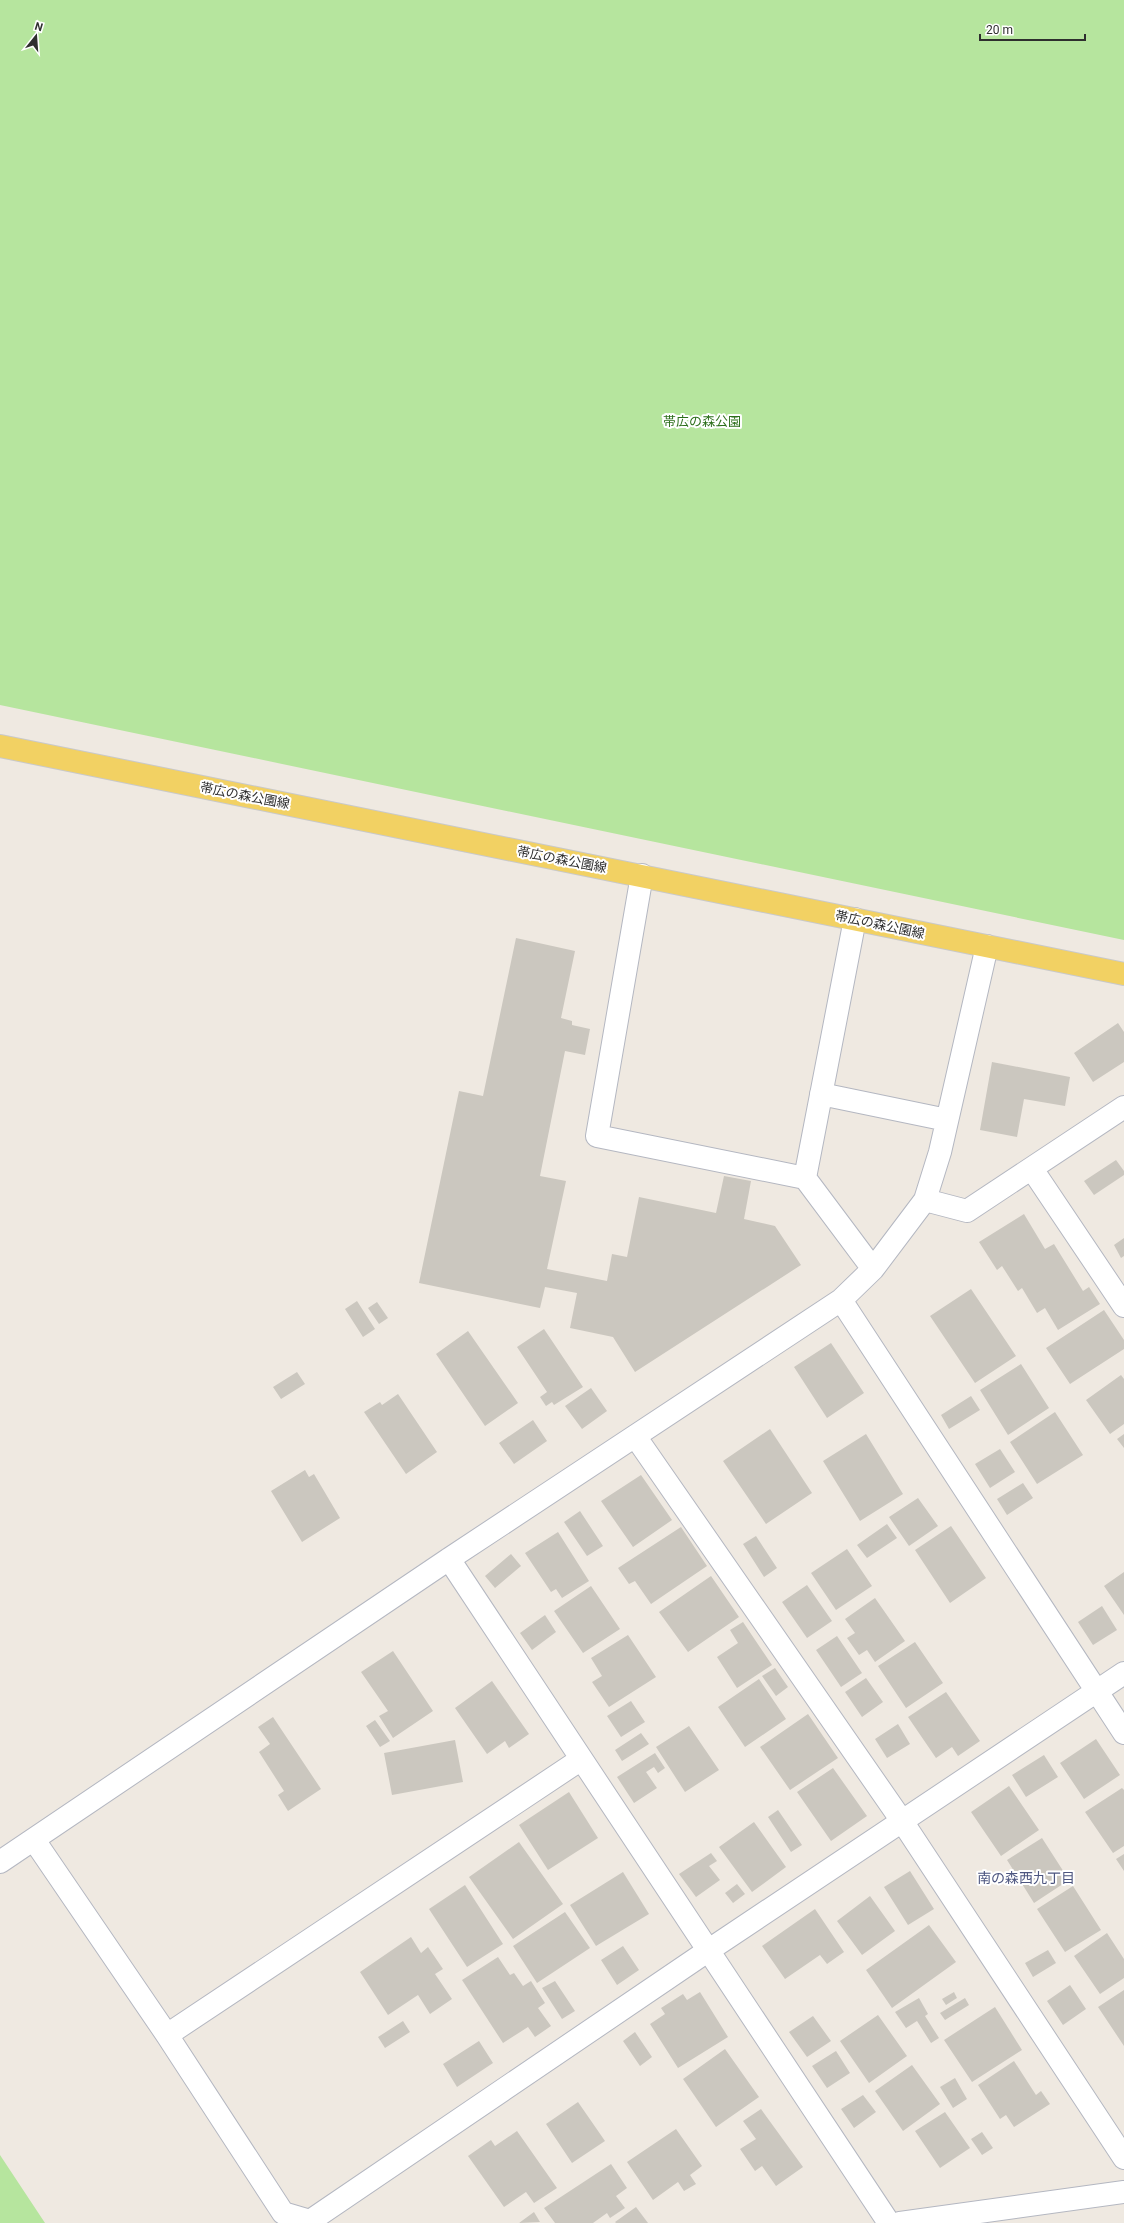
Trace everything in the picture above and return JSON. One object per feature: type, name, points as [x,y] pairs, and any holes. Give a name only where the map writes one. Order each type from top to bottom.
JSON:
[{"type":"main road","name":"帯広の森公園線","points":[[0,746],[642,875],[1124,974]]},
{"type":"street","points":[[642,875],[596,1136],[804,1178],[873,1269]]},
{"type":"street","points":[[804,1178],[855,919]]},
{"type":"street","points":[[0,1862],[449,1559],[842,1300],[873,1269],[925,1200],[947,1120],[987,946]]},
{"type":"street","points":[[821,1094],[947,1120]]},
{"type":"street","points":[[925,1200],[967,1211],[1124,1107]]},
{"type":"street","points":[[1032,1169],[1124,1306]]},
{"type":"street","points":[[842,1300],[1124,1734]]},
{"type":"street","points":[[635,1436],[902,1821],[1124,2158]]},
{"type":"street","points":[[449,1559],[580,1760],[709,1950],[889,2223]]},
{"type":"street","points":[[34,1840],[167,2034],[283,2213],[310,2221],[709,1950],[1124,1673]]},
{"type":"street","points":[[167,2034],[580,1760]]},
{"type":"street","points":[[900,2223],[1124,2192]]},
{"type":"green space","name":"帯広の森公園","points":[[0,0],[1124,0],[1124,940],[0,705]]},
{"type":"green space","points":[[0,2155],[45,2223],[0,2223]]},
{"type":"building","points":[[516,938],[575,951],[561,1018],[572,1021],[572,1025],[590,1029],[585,1055],[565,1051],[540,1176],[566,1181],[547,1269],[607,1281],[612,1254],[627,1257],[639,1197],[716,1213],[724,1176],[751,1181],[744,1219],[775,1226],[801,1265],[635,1372],[613,1337],[570,1328],[577,1293],[545,1287],[540,1308],[419,1283],[459,1091],[483,1096]]},
{"type":"building","points":[[1118,1023],[1124,1032],[1124,1062],[1093,1082],[1074,1053]]},
{"type":"building","points":[[992,1062],[1070,1077],[1065,1106],[1024,1099],[1017,1137],[980,1130]]},
{"type":"building","points":[[1116,1160],[1124,1171],[1124,1175],[1094,1195],[1084,1181]]},
{"type":"building","points":[[1024,1214],[1045,1249],[1054,1244],[1083,1291],[1089,1287],[1100,1304],[1058,1330],[1045,1308],[1037,1313],[1022,1288],[1018,1291],[1002,1266],[997,1270],[979,1242]]},
{"type":"building","points":[[1124,1238],[1124,1256],[1121,1258],[1114,1245]]},
{"type":"building","points":[[971,1289],[1016,1356],[975,1383],[930,1316]]},
{"type":"building","points":[[357,1301],[375,1329],[363,1337],[345,1309]]},
{"type":"building","points":[[377,1302],[388,1318],[379,1324],[368,1308]]},
{"type":"building","points":[[1104,1310],[1124,1340],[1124,1349],[1070,1384],[1046,1348]]},
{"type":"building","points":[[544,1329],[583,1387],[554,1405],[552,1402],[546,1406],[540,1397],[547,1392],[517,1347]]},
{"type":"building","points":[[468,1331],[518,1403],[485,1426],[436,1354]]},
{"type":"building","points":[[831,1343],[864,1393],[827,1418],[794,1367]]},
{"type":"building","points":[[1021,1364],[1049,1408],[1008,1435],[980,1390]]},
{"type":"building","points":[[297,1372],[305,1384],[281,1399],[273,1387]]},
{"type":"building","points":[[1121,1375],[1124,1379],[1124,1424],[1110,1434],[1086,1400]]},
{"type":"building","points":[[591,1388],[607,1411],[582,1429],[565,1406]]},
{"type":"building","points":[[398,1394],[437,1452],[406,1474],[364,1412],[380,1402],[382,1405]]},
{"type":"building","points":[[971,1396],[980,1410],[949,1429],[941,1415]]},
{"type":"building","points":[[1055,1412],[1083,1455],[1037,1484],[1010,1442]]},
{"type":"building","points":[[533,1420],[547,1441],[514,1464],[499,1443]]},
{"type":"building","points":[[770,1429],[812,1493],[766,1524],[723,1461]]},
{"type":"building","points":[[866,1434],[903,1494],[860,1521],[823,1461]]},
{"type":"building","points":[[1124,1434],[1124,1448],[1117,1439]]},
{"type":"building","points":[[1000,1449],[1015,1472],[990,1488],[975,1464]]},
{"type":"building","points":[[305,1470],[309,1477],[314,1474],[340,1518],[302,1542],[271,1491]]},
{"type":"building","points":[[641,1475],[672,1520],[633,1547],[601,1501]]},
{"type":"building","points":[[1023,1483],[1033,1498],[1007,1515],[997,1499]]},
{"type":"building","points":[[918,1498],[938,1526],[909,1546],[889,1517]]},
{"type":"building","points":[[580,1511],[603,1546],[587,1556],[564,1522]]},
{"type":"building","points":[[887,1524],[897,1538],[867,1558],[857,1545]]},
{"type":"building","points":[[951,1526],[986,1578],[950,1603],[915,1550]]},
{"type":"building","points":[[681,1527],[707,1566],[651,1604],[635,1581],[629,1584],[618,1568]]},
{"type":"building","points":[[558,1532],[589,1581],[562,1598],[556,1589],[551,1592],[525,1553]]},
{"type":"building","points":[[756,1536],[777,1568],[764,1577],[743,1544]]},
{"type":"building","points":[[847,1549],[872,1586],[836,1610],[811,1573]]},
{"type":"building","points":[[511,1554],[521,1566],[495,1588],[485,1576]]},
{"type":"building","points":[[1124,1572],[1124,1615],[1104,1586]]},
{"type":"building","points":[[711,1576],[739,1617],[688,1652],[659,1612]]},
{"type":"building","points":[[807,1585],[832,1621],[807,1638],[782,1602]]},
{"type":"building","points":[[591,1586],[620,1629],[583,1653],[554,1611]]},
{"type":"building","points":[[875,1598],[905,1641],[875,1662],[867,1650],[859,1655],[847,1638],[855,1633],[845,1619]]},
{"type":"building","points":[[1102,1606],[1117,1630],[1093,1645],[1078,1622]]},
{"type":"building","points":[[545,1615],[556,1632],[532,1650],[520,1633]]},
{"type":"building","points":[[743,1622],[772,1665],[737,1688],[717,1657],[738,1643],[730,1630]]},
{"type":"building","points":[[628,1635],[656,1677],[609,1707],[592,1682],[602,1676],[591,1658]]},
{"type":"building","points":[[837,1636],[862,1673],[841,1687],[816,1650]]},
{"type":"building","points":[[915,1642],[943,1683],[906,1708],[878,1666]]},
{"type":"building","points":[[393,1651],[433,1711],[393,1738],[379,1716],[388,1711],[361,1672]]},
{"type":"building","points":[[775,1668],[788,1687],[776,1696],[762,1676]]},
{"type":"building","points":[[866,1678],[883,1702],[862,1717],[845,1692]]},
{"type":"building","points":[[759,1679],[786,1719],[745,1747],[718,1707]]},
{"type":"building","points":[[492,1681],[529,1734],[509,1748],[505,1741],[487,1754],[455,1708]]},
{"type":"building","points":[[946,1692],[980,1741],[958,1756],[952,1747],[936,1758],[908,1717]]},
{"type":"building","points":[[631,1701],[645,1722],[621,1737],[607,1716]]},
{"type":"building","points":[[808,1714],[838,1758],[790,1790],[760,1747]]},
{"type":"building","points":[[273,1717],[321,1789],[288,1811],[278,1795],[284,1791],[259,1752],[270,1744],[258,1727]]},
{"type":"building","points":[[375,1720],[390,1741],[380,1747],[366,1726]]},
{"type":"building","points":[[898,1724],[910,1744],[887,1758],[875,1739]]},
{"type":"building","points":[[689,1726],[719,1770],[685,1792],[656,1747]]},
{"type":"building","points":[[641,1733],[649,1744],[622,1761],[615,1750]]},
{"type":"building","points":[[1096,1739],[1120,1775],[1084,1799],[1060,1763]]},
{"type":"building","points":[[455,1740],[463,1782],[392,1795],[384,1753]]},
{"type":"building","points":[[655,1753],[665,1768],[658,1773],[654,1767],[646,1772],[657,1788],[634,1803],[617,1777]]},
{"type":"building","points":[[1044,1755],[1058,1777],[1026,1797],[1012,1775]]},
{"type":"building","points":[[833,1768],[867,1816],[831,1841],[797,1792]]},
{"type":"building","points":[[1009,1786],[1039,1830],[1001,1856],[971,1812]]},
{"type":"building","points":[[1122,1788],[1124,1790],[1124,1846],[1113,1853],[1085,1812]]},
{"type":"building","points":[[569,1792],[598,1838],[548,1870],[519,1825]]},
{"type":"building","points":[[778,1810],[802,1845],[791,1852],[768,1817]]},
{"type":"building","points":[[754,1822],[786,1867],[752,1892],[719,1847]]},
{"type":"building","points":[[1042,1838],[1069,1880],[1034,1903],[1007,1860]]},
{"type":"building","points":[[519,1842],[563,1904],[513,1939],[469,1877]]},
{"type":"building","points":[[711,1853],[717,1861],[709,1866],[720,1880],[696,1897],[679,1874]]},
{"type":"building","points":[[1124,1854],[1124,1871],[1116,1859]]},
{"type":"building","points":[[910,1871],[934,1909],[908,1925],[884,1887]]},
{"type":"building","points":[[623,1872],[649,1914],[596,1946],[570,1905]]},
{"type":"building","points":[[737,1884],[745,1894],[733,1903],[725,1893]]},
{"type":"building","points":[[465,1885],[503,1944],[467,1967],[429,1909]]},
{"type":"building","points":[[1073,1886],[1101,1930],[1065,1952],[1037,1909]]},
{"type":"building","points":[[870,1896],[895,1931],[862,1955],[837,1921]]},
{"type":"building","points":[[815,1909],[844,1952],[827,1964],[820,1955],[785,1979],[762,1946]]},
{"type":"building","points":[[565,1912],[590,1948],[537,1983],[513,1946]]},
{"type":"building","points":[[929,1925],[956,1962],[892,2008],[866,1970]]},
{"type":"building","points":[[1107,1933],[1124,1959],[1124,1978],[1100,1994],[1074,1956]]},
{"type":"building","points":[[411,1937],[421,1953],[428,1947],[443,1969],[435,1974],[452,1999],[430,2014],[418,1995],[388,2015],[360,1972]]},
{"type":"building","points":[[623,1946],[639,1970],[617,1985],[601,1960]]},
{"type":"building","points":[[1048,1950],[1056,1963],[1033,1977],[1025,1963]]},
{"type":"building","points":[[498,1957],[510,1975],[514,1973],[523,1986],[531,1981],[545,2003],[538,2008],[551,2026],[535,2037],[528,2027],[503,2043],[462,1980]]},
{"type":"building","points":[[555,1981],[575,2011],[562,2019],[542,1988]]},
{"type":"building","points":[[1070,1985],[1086,2009],[1063,2025],[1047,2001]]},
{"type":"building","points":[[1124,1990],[1124,2046],[1098,2007]]},
{"type":"building","points":[[700,1992],[728,2037],[678,2068],[650,2024],[665,2014],[661,2008],[683,1994],[687,2000]]},
{"type":"building","points":[[954,1992],[957,1998],[946,2005],[942,1999]]},
{"type":"building","points":[[919,1998],[928,2014],[925,2016],[939,2038],[931,2043],[917,2021],[906,2028],[895,2012]]},
{"type":"building","points":[[965,1998],[969,2005],[945,2020],[940,2013]]},
{"type":"building","points":[[995,2007],[1022,2050],[972,2082],[944,2040]]},
{"type":"building","points":[[878,2015],[907,2056],[869,2083],[840,2041]]},
{"type":"building","points":[[813,2016],[831,2041],[807,2057],[789,2032]]},
{"type":"building","points":[[403,2021],[410,2032],[385,2048],[378,2037]]},
{"type":"building","points":[[635,2032],[652,2057],[640,2066],[623,2041]]},
{"type":"building","points":[[479,2041],[493,2063],[457,2087],[443,2064]]},
{"type":"building","points":[[725,2049],[759,2097],[716,2127],[683,2079]]},
{"type":"building","points":[[836,2051],[850,2073],[827,2088],[812,2066]]},
{"type":"building","points":[[1014,2061],[1036,2095],[1041,2091],[1050,2104],[1014,2127],[1006,2115],[1000,2119],[978,2085]]},
{"type":"building","points":[[912,2065],[940,2104],[903,2131],[875,2091]]},
{"type":"building","points":[[955,2078],[967,2099],[953,2108],[940,2087]]},
{"type":"building","points":[[863,2095],[876,2112],[854,2128],[841,2109]]},
{"type":"building","points":[[578,2102],[605,2141],[572,2163],[546,2124]]},
{"type":"building","points":[[761,2109],[803,2167],[776,2186],[762,2166],[755,2171],[740,2149],[756,2139],[743,2121]]},
{"type":"building","points":[[945,2112],[970,2148],[940,2168],[915,2131]]},
{"type":"building","points":[[676,2129],[702,2166],[690,2175],[696,2184],[684,2191],[678,2182],[653,2200],[627,2162]]},
{"type":"building","points":[[517,2131],[557,2188],[534,2203],[526,2192],[504,2207],[468,2156],[491,2140],[495,2146]]},
{"type":"building","points":[[982,2132],[993,2148],[982,2155],[971,2139]]},
{"type":"building","points":[[611,2164],[627,2188],[616,2196],[625,2208],[610,2218],[607,2213],[593,2223],[555,2223],[544,2208]]},
{"type":"building","points":[[636,2207],[648,2223],[615,2222]]},
{"type":"building","points":[[534,2212],[540,2222],[519,2223]]},
{"type":"district","name":"南の森西九丁目","points":[[1026,1878]]}]
